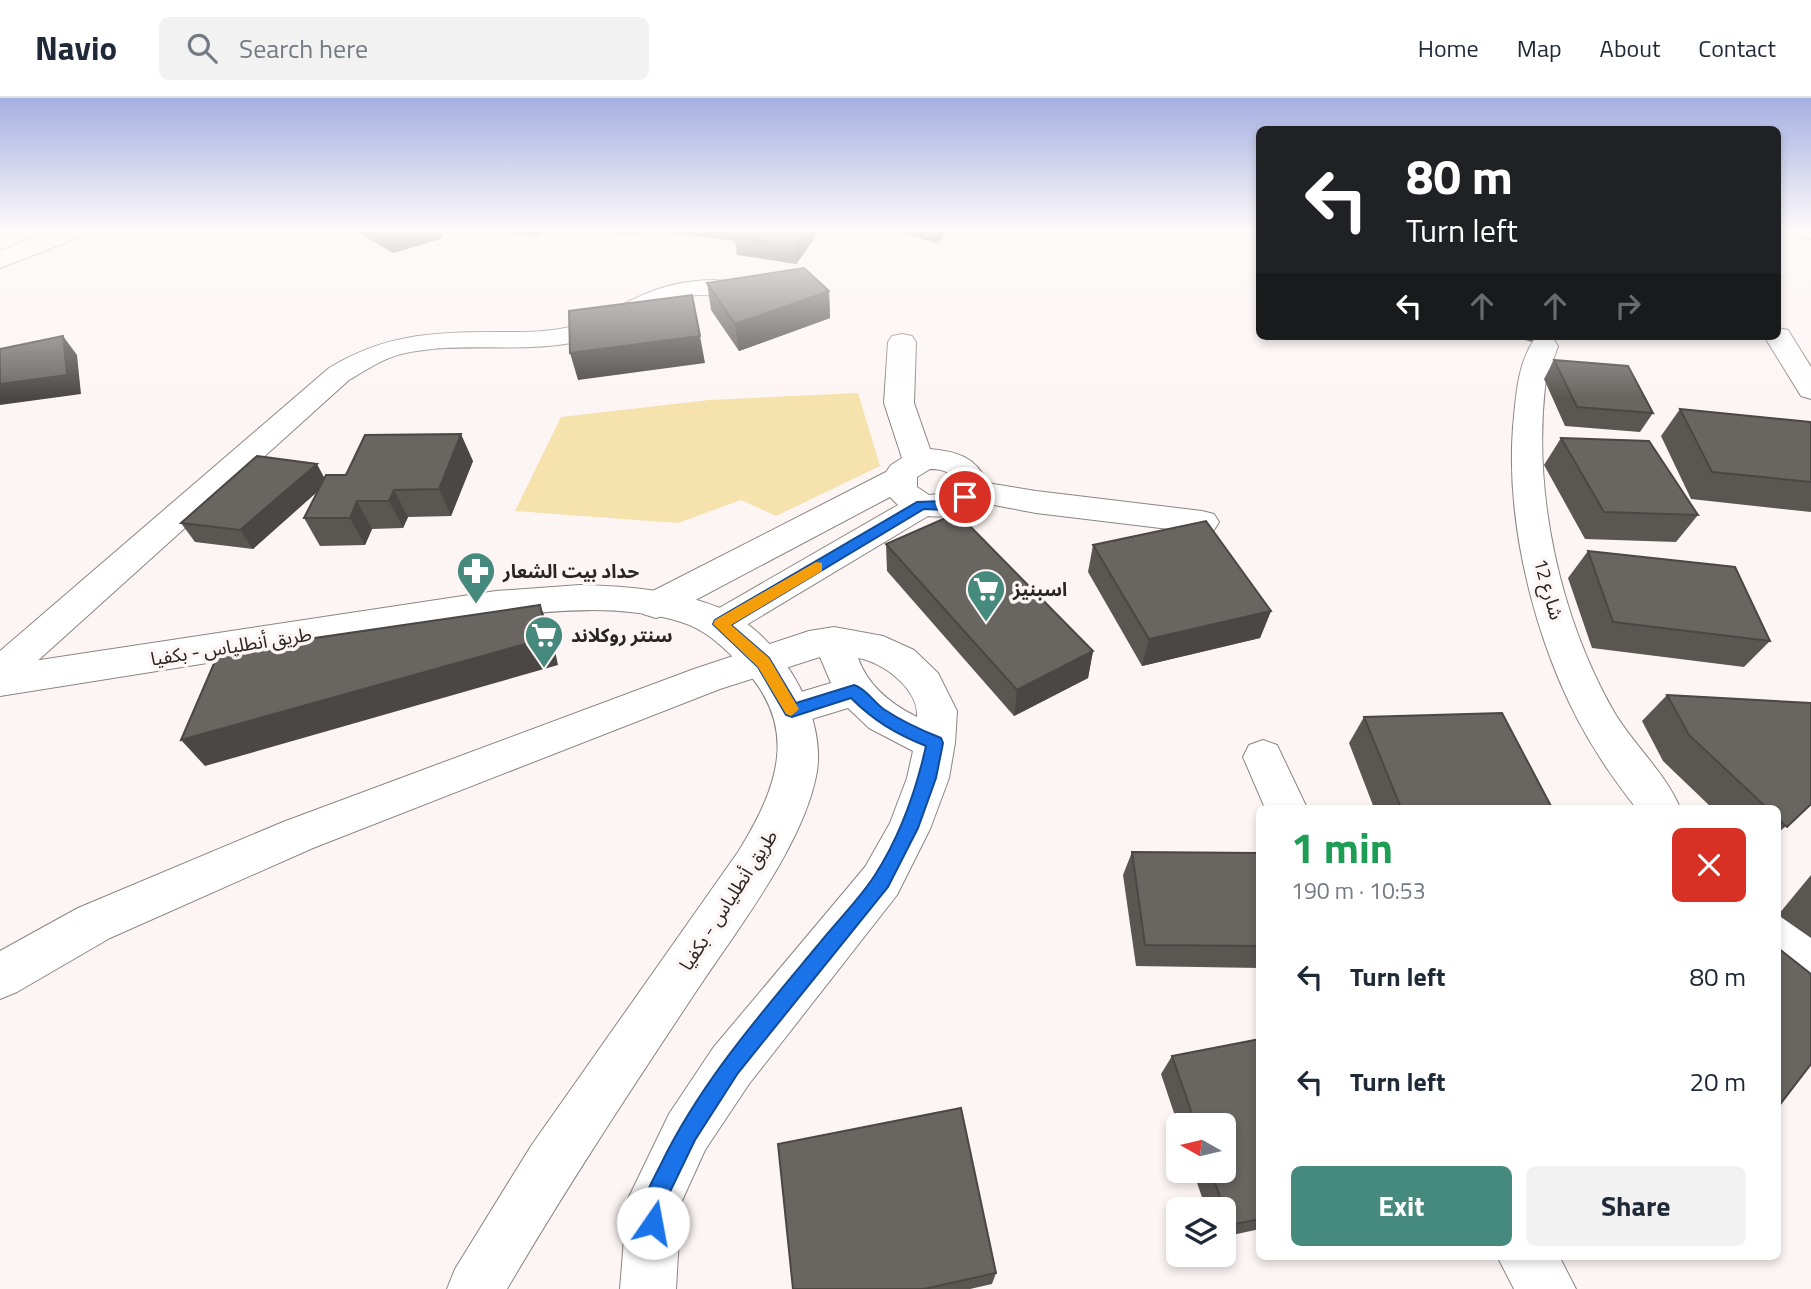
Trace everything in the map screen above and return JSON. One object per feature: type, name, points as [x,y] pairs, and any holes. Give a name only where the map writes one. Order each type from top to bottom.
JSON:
[{"type":"main road","points":[[6,680],[339,374],[361,359],[390,348],[424,341],[569,336],[603,326],[677,290],[702,288],[765,291]]},
{"type":"main road","points":[[1780,340],[1811,390]]},
{"type":"main road","points":[[656,605],[909,470],[942,460],[963,468],[971,482],[970,490],[956,502],[945,506],[922,505],[901,492],[909,470],[898,390],[902,342]]},
{"type":"main road","name":"شارع 12","points":[[1544,346],[1531,384],[1527,448],[1532,527],[1550,603],[1584,693],[1612,744],[1657,805]]},
{"type":"main road","points":[[970,490],[1036,502],[1202,522]]},
{"type":"main road","points":[[720,624],[922,505]]},
{"type":"main road","name":"طريق أنطلياس - بكفيا","points":[[6,680],[535,601],[606,598],[689,611],[720,624],[764,662],[792,710],[797,735],[798,759],[791,792],[776,828],[754,866],[550,1165],[475,1289]]},
{"type":"main road","points":[[834,640],[840,666],[854,691],[876,712],[894,724],[935,743]]},
{"type":"main road","points":[[0,953],[94,923],[311,830],[707,679],[764,662],[786,652],[834,640],[870,646],[901,660],[925,683],[937,711],[935,743],[928,778],[909,828],[881,881],[731,1066],[687,1132],[654,1201],[648,1289]]},
{"type":"main road","points":[[792,710],[854,691]]},
{"type":"main road","points":[[1263,757],[1285,805]]},
{"type":"main road","points":[[0,976],[94,923]]},
{"type":"main road","points":[[1781,935],[1811,964]]},
{"type":"main road","points":[[1528,1260],[1548,1289]]},
{"type":"shaded area","points":[[858,393],[880,466],[776,516],[741,500],[678,523],[515,511],[561,417],[709,400]]},
{"type":"building","points":[[709,287],[824,287],[829,291],[735,324]]},
{"type":"building","points":[[692,295],[700,336],[570,353],[569,311]]},
{"type":"building","points":[[63,336],[67,375],[0,384],[0,349]]},
{"type":"building","points":[[1554,360],[1628,366],[1653,413],[1577,407]]},
{"type":"building","points":[[1680,409],[1810,422],[1811,482],[1712,472]]},
{"type":"building","points":[[461,434],[439,489],[394,490],[389,501],[357,501],[350,518],[304,518],[326,475],[346,475],[365,435]]},
{"type":"building","points":[[1561,438],[1649,441],[1698,515],[1604,512]]},
{"type":"building","points":[[257,456],[317,464],[240,530],[181,523]]},
{"type":"building","points":[[957,513],[1093,651],[1017,690],[886,544]]},
{"type":"building","points":[[1206,521],[1271,611],[1149,639],[1093,545]]},
{"type":"building","points":[[1588,551],[1735,567],[1770,641],[1613,622]]},
{"type":"building","points":[[540,605],[547,638],[181,740],[219,652]]},
{"type":"building","points":[[1667,695],[1811,703],[1811,804],[1787,827],[1781,822],[1781,805],[1764,805],[1689,735]]},
{"type":"building","points":[[1502,713],[1550,805],[1400,805],[1364,717]]},
{"type":"building","points":[[1132,852],[1256,853],[1256,946],[1145,945]]},
{"type":"building","points":[[1781,950],[1811,974],[1811,1064],[1781,1103]]},
{"type":"building","points":[[1256,1040],[1256,1220],[1236,1224],[1236,1197],[1220,1197],[1215,1183],[1236,1183],[1236,1113],[1192,1113],[1172,1056]]},
{"type":"building","points":[[961,1108],[996,1273],[924,1289],[793,1289],[778,1144]]},
{"type":"slow traffic","points":[[791,709],[764,662],[720,624],[816,567]]},
{"type":"place","name":"حداد بيت الشعار","points":[[476,605]]},
{"type":"place","name":"اسبنيز","points":[[986,623]]},
{"type":"place","name":"سنتر روكلاند","points":[[544,669]]},
{"type":"route","points":[[653,1223],[654,1201],[687,1132],[731,1066],[881,881],[909,828],[928,778],[935,743],[903,730],[876,712],[854,691],[792,710],[764,662],[720,624],[922,505],[945,506],[965,497]]}]
